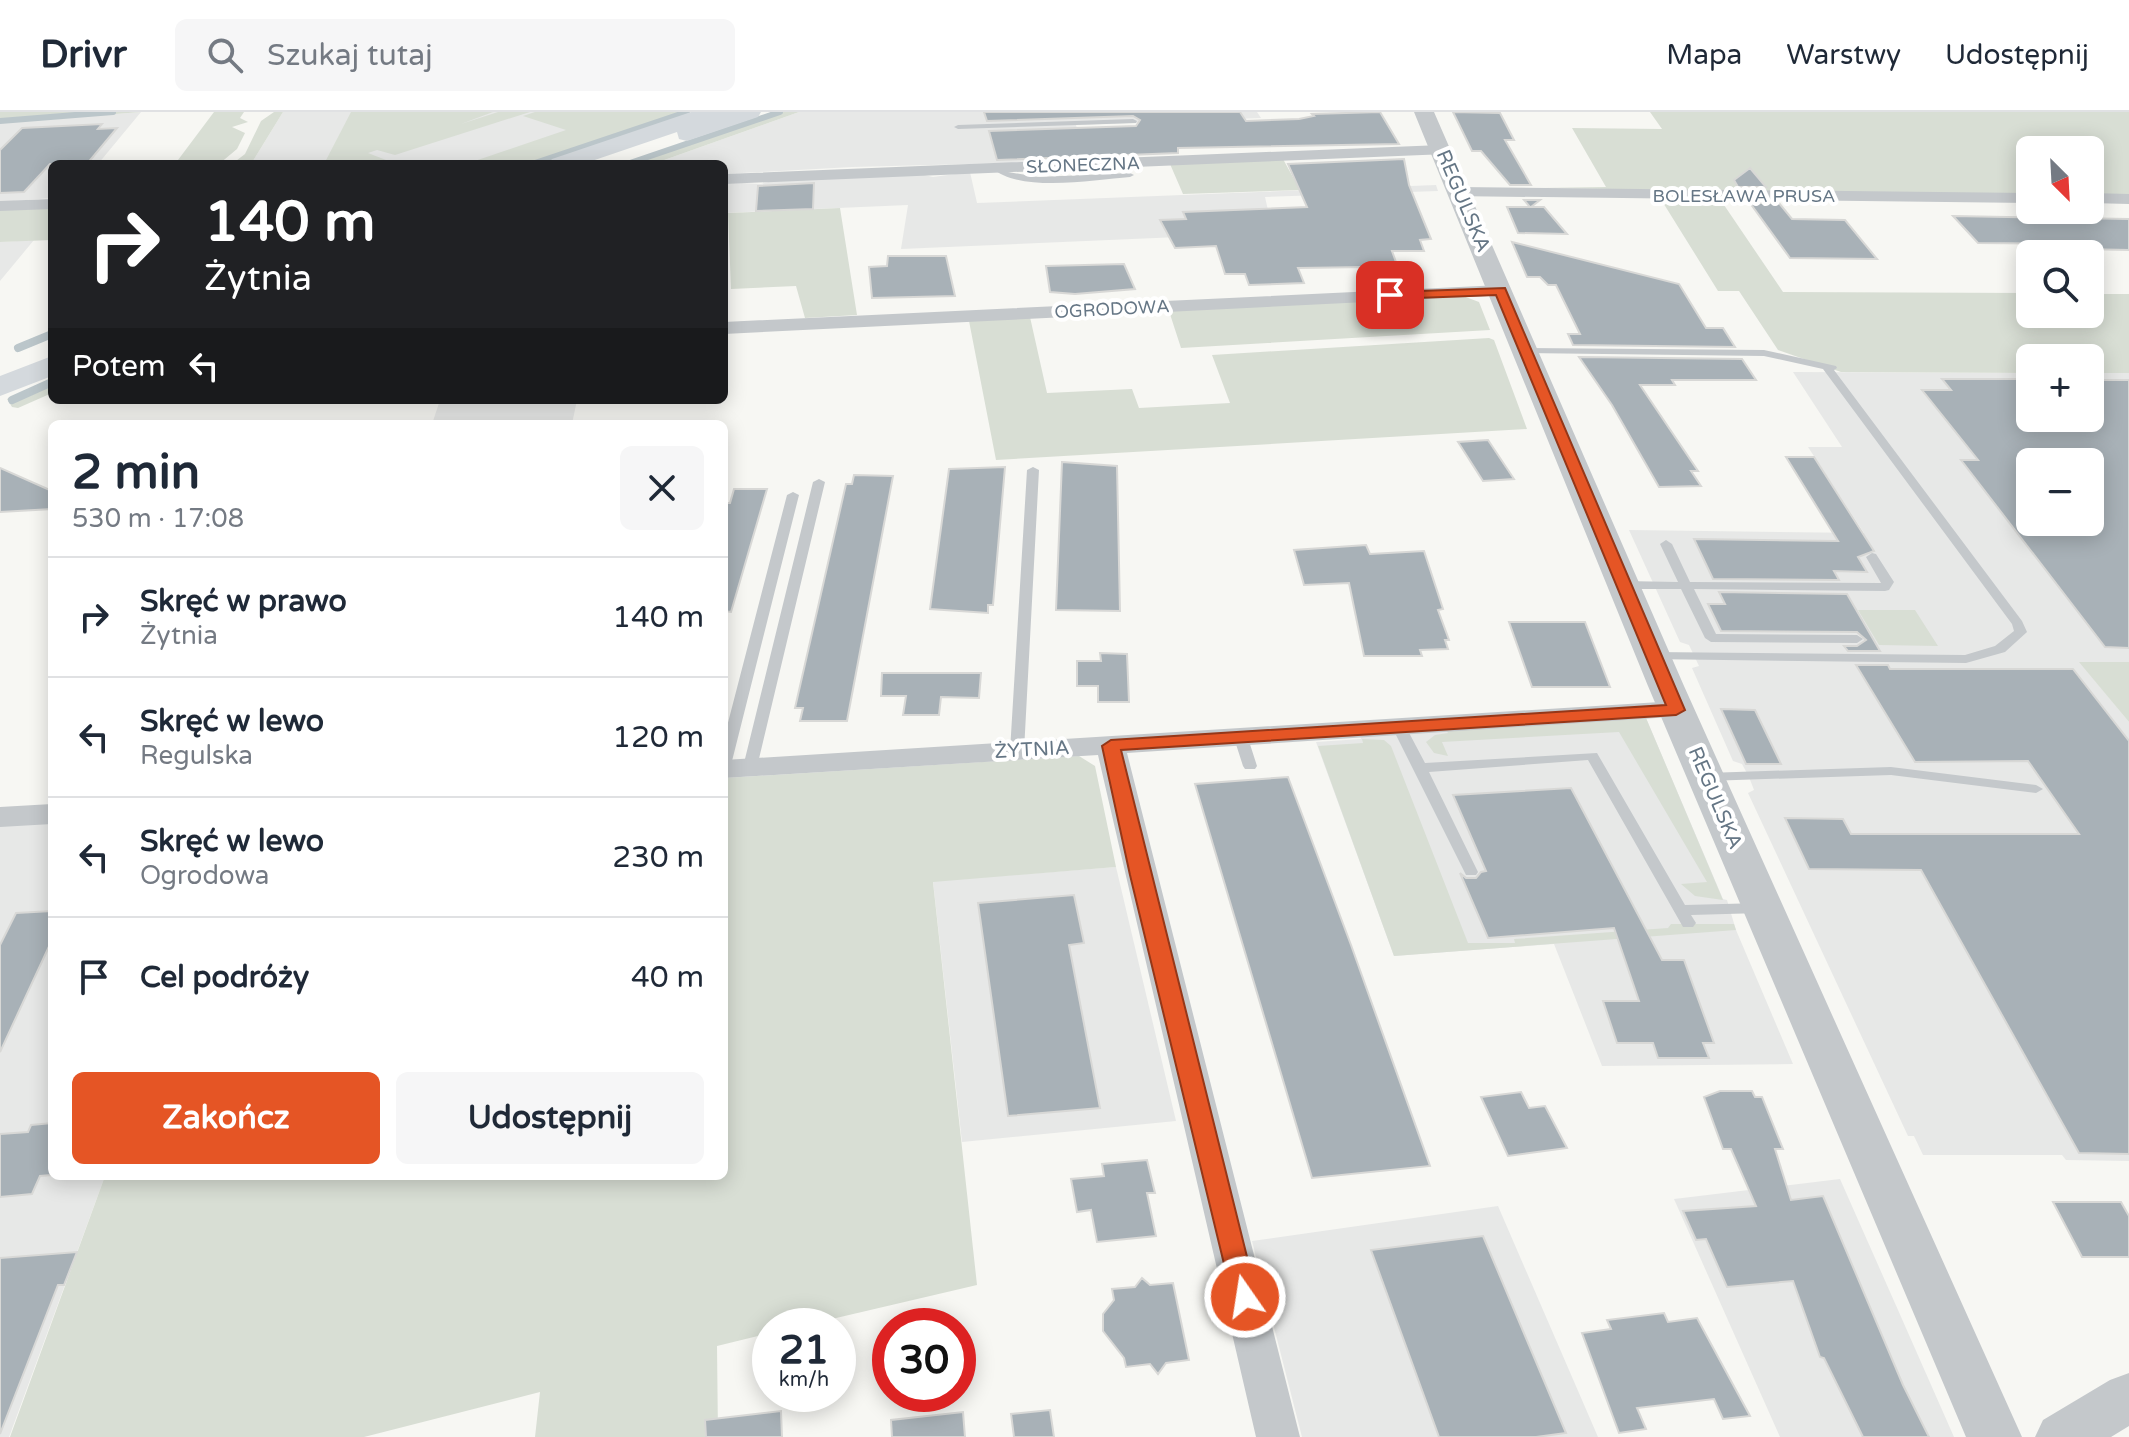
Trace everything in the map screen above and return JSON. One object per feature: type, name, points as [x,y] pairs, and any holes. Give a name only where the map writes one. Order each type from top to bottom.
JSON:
[{"type":"main road","points":[[572,160],[713,112]]},
{"type":"main road","points":[[611,160],[750,112]]},
{"type":"main road","points":[[0,368],[48,349]]},
{"type":"main road","points":[[0,387],[48,367]]},
{"type":"street","name":"REGULSKA","points":[[1424,112],[1676,710],[1994,1437]]},
{"type":"street","name":"SŁONECZNA","points":[[728,179],[1441,150]]},
{"type":"street","name":"BOLESŁAWA PRUSA","points":[[1458,192],[2016,198]]},
{"type":"street","points":[[2104,198],[2129,199]]},
{"type":"street","points":[[0,206],[48,204]]},
{"type":"street","name":"OGRODOWA","points":[[728,328],[1501,291]]},
{"type":"street","name":"ŻYTNIA","points":[[733,767],[1676,710]]},
{"type":"street","points":[[1111,746],[1278,1437]]},
{"type":"street","points":[[0,817],[48,814]]},
{"type":"street","points":[[2063,1437],[2129,1397]]},
{"type":"lane","points":[[1019,112],[1023,125]]},
{"type":"lane","points":[[958,127],[1133,121]]},
{"type":"lane","points":[[996,168],[1008,177],[1027,179],[1130,175]]},
{"type":"lane","points":[[1526,351],[1764,353],[1830,368],[2021,632],[2000,649],[1966,659],[1653,656]]},
{"type":"lane","points":[[1017,751],[1033,470]]},
{"type":"lane","points":[[733,767],[819,482]]},
{"type":"lane","points":[[733,767],[793,495]]},
{"type":"lane","points":[[1666,544],[1711,638],[1857,639]]},
{"type":"lane","points":[[1623,585],[1885,587],[1888,582],[1872,557]]},
{"type":"lane","points":[[1399,727],[1471,872]]},
{"type":"lane","points":[[1241,738],[1250,766]]},
{"type":"lane","points":[[1420,768],[1592,756],[1684,917],[1762,908]]},
{"type":"lane","points":[[1707,777],[1891,771],[2036,789]]},
{"type":"shaded area","points":[[0,112],[141,112],[0,123]]},
{"type":"shaded area","points":[[141,112],[101,160],[48,160],[48,198],[0,202],[0,123]]},
{"type":"shaded area","points":[[214,112],[244,112],[240,118],[248,122],[232,127],[245,133],[237,149],[224,160],[178,160]]},
{"type":"shaded area","points":[[274,112],[283,112],[253,160],[237,160],[245,154],[261,121]]},
{"type":"shaded area","points":[[283,112],[664,112],[520,160],[253,160]]},
{"type":"shaded area","points":[[351,112],[493,112],[461,124],[498,112],[530,112],[395,155],[377,150],[368,153],[386,160],[326,160]]},
{"type":"shaded area","points":[[535,112],[683,112],[540,160],[478,160],[566,130],[523,116]]},
{"type":"shaded area","points":[[772,112],[799,112],[664,160],[634,160]]},
{"type":"shaded area","points":[[799,112],[1257,112],[1261,118],[1076,125],[1087,161],[728,174],[728,160],[664,160]]},
{"type":"shaded area","points":[[1650,112],[2129,112],[2129,196],[2104,196],[2104,136],[2016,136],[2016,195],[1542,188],[1606,187],[1572,128],[1662,129]]},
{"type":"shaded area","points":[[1283,159],[1300,190],[1183,194],[1170,164]]},
{"type":"shaded area","points":[[970,172],[977,203],[1436,185],[1438,191],[1265,197],[1273,233],[901,249],[908,205],[728,213],[728,182],[761,184],[775,180],[920,174],[933,177]]},
{"type":"shaded area","points":[[1662,201],[1722,202],[1783,292],[2016,293],[2016,328],[2104,328],[2104,294],[2129,294],[2129,373],[2104,373],[2104,344],[2016,344],[2016,373],[1841,372],[1778,350],[1739,291],[1718,291]]},
{"type":"shaded area","points":[[48,208],[48,240],[0,242],[0,210]]},
{"type":"shaded area","points":[[840,208],[857,315],[805,318],[796,286],[731,289],[728,213]]},
{"type":"shaded area","points":[[34,240],[0,281],[0,242]]},
{"type":"shaded area","points":[[1463,296],[1479,302],[1490,330],[1181,348],[1169,311]]},
{"type":"shaded area","points":[[1030,317],[1047,393],[1132,389],[1139,408],[1230,403],[1212,355],[1489,338],[1494,340],[1527,429],[996,460],[969,321]]},
{"type":"shaded area","points":[[1793,372],[2016,373],[2016,432],[2104,432],[2104,373],[2129,373],[2129,662],[2080,662],[2129,722],[2129,1161],[2066,1160],[2062,1155],[1923,1155],[1914,1136],[1908,1136],[1748,793],[1754,790],[1749,777],[1742,764],[1733,761],[1692,668],[1699,666],[1689,645],[1680,642],[1629,530],[1864,533],[1808,447],[1842,447]]},
{"type":"shaded area","points":[[48,381],[48,395],[18,408],[12,407],[7,399]]},
{"type":"shaded area","points":[[439,404],[576,404],[573,420],[433,420]]},
{"type":"shaded area","points":[[1858,610],[1915,610],[1938,646],[1879,645]]},
{"type":"shaded area","points":[[2079,662],[2129,662],[2129,722]]},
{"type":"shaded area","points":[[1646,718],[1723,899],[1727,900],[1736,930],[1793,1064],[1602,1066],[1554,944],[1394,956],[1316,742],[1361,739],[1360,735]]},
{"type":"shaded area","points":[[1646,718],[1723,900],[1695,896],[1681,884],[1707,882],[1619,732],[1442,742],[1448,756],[1434,753],[1426,742],[1435,735],[1448,733],[1446,730]]},
{"type":"shaded area","points":[[1362,739],[1384,740],[1391,746],[1468,943],[1515,943],[1514,939],[1668,928],[1671,924],[1734,924],[1736,930],[1394,956],[1318,746],[1363,743]]},
{"type":"shaded area","points":[[1079,756],[1095,766],[1116,867],[933,882],[977,1285],[856,1313],[856,1308],[752,1308],[752,1337],[717,1346],[718,1437],[535,1437],[540,1392],[364,1437],[10,1437],[104,1180],[728,1180],[728,778]]},
{"type":"shaded area","points":[[48,823],[48,1180],[104,1180],[9,1437],[0,1437],[0,826]]},
{"type":"shaded area","points":[[1116,867],[1176,1121],[962,1142],[933,881]]},
{"type":"shaded area","points":[[1840,1179],[1954,1437],[1780,1437],[1674,1199]]},
{"type":"shaded area","points":[[1498,1206],[1598,1437],[1302,1437],[1252,1241]]},
{"type":"building","points":[[984,112],[1240,112],[1246,121],[1299,119],[1314,116],[1312,114],[1380,112],[1399,144],[1178,148],[1178,153],[997,160],[989,131],[1136,126],[1140,120],[1133,116],[987,121]]},
{"type":"building","points":[[1453,112],[1500,113],[1514,140],[1505,140],[1531,185],[1510,185],[1481,151],[1472,151]]},
{"type":"building","points":[[102,124],[98,129],[117,128],[90,160],[48,160],[48,166],[24,192],[0,193],[0,150],[22,128]]},
{"type":"building","points":[[1404,159],[1409,185],[1431,239],[1420,240],[1424,251],[1392,251],[1401,276],[1369,275],[1366,267],[1298,268],[1304,283],[1249,285],[1245,274],[1225,274],[1216,246],[1175,248],[1160,220],[1186,219],[1183,212],[1307,207],[1288,164]]},
{"type":"building","points":[[1750,168],[1766,187],[1738,187],[1734,180]]},
{"type":"building","points":[[814,183],[813,209],[756,211],[758,186]]},
{"type":"building","points":[[1524,200],[1540,200],[1531,207],[1544,207],[1567,234],[1518,233],[1507,207],[1530,207]]},
{"type":"building","points":[[1750,203],[1779,203],[1792,219],[1845,220],[1877,259],[1790,258]]},
{"type":"building","points":[[1953,216],[2016,217],[2016,224],[2104,224],[2104,219],[2129,219],[2129,250],[2104,249],[2104,240],[1978,243]]},
{"type":"building","points":[[1512,242],[1679,284],[1706,328],[1723,328],[1735,347],[1573,345],[1568,334],[1580,334],[1556,285],[1548,285],[1540,277],[1527,277]]},
{"type":"building","points":[[888,256],[946,256],[955,296],[872,298],[869,267],[887,266]]},
{"type":"building","points":[[1124,264],[1135,289],[1075,294],[1050,292],[1046,266]]},
{"type":"building","points":[[1579,357],[1742,359],[1756,380],[1672,380],[1675,385],[1640,385],[1698,471],[1691,471],[1701,486],[1659,487],[1612,405]]},
{"type":"building","points":[[1942,379],[2016,379],[2016,432],[2104,432],[2104,380],[2129,380],[2129,648],[2105,647],[2020,536],[2104,536],[2104,448],[2016,448],[2016,531],[1961,460],[1978,460],[1922,390],[1951,390]]},
{"type":"building","points":[[1488,440],[1514,479],[1483,481],[1458,442]]},
{"type":"building","points":[[1786,457],[1814,457],[1874,551],[1858,557],[1867,572],[1834,571],[1839,580],[1713,579],[1694,539],[1838,541]]},
{"type":"building","points":[[1062,462],[1117,466],[1120,611],[1056,610]]},
{"type":"building","points":[[1005,467],[993,605],[988,605],[988,613],[930,609],[949,469]]},
{"type":"building","points":[[0,468],[48,489],[48,509],[0,512]]},
{"type":"building","points":[[854,475],[893,476],[847,721],[800,721],[803,708],[795,708],[846,484],[852,484]]},
{"type":"building","points":[[734,489],[767,489],[731,612],[728,612],[730,503]]},
{"type":"building","points":[[1366,545],[1370,554],[1424,551],[1443,609],[1438,610],[1449,640],[1445,640],[1448,649],[1420,650],[1422,656],[1364,656],[1349,583],[1304,585],[1294,550]]},
{"type":"building","points":[[1719,592],[1847,594],[1880,651],[1848,651],[1844,646],[1857,646],[1866,640],[1857,632],[1721,631],[1708,604],[1725,604]]},
{"type":"building","points":[[1509,622],[1585,622],[1610,687],[1532,687]]},
{"type":"building","points":[[1100,653],[1127,654],[1129,702],[1098,702],[1098,686],[1077,686],[1077,661],[1101,661]]},
{"type":"building","points":[[1856,665],[1888,665],[1890,669],[2073,669],[2129,741],[2129,1154],[2079,1153],[1921,870],[1809,869],[1785,818],[1843,819],[1851,834],[2079,834],[2028,761],[1915,762]]},
{"type":"building","points":[[882,673],[981,673],[979,698],[941,697],[939,715],[903,715],[906,696],[881,696]]},
{"type":"building","points":[[1721,709],[1755,710],[1781,764],[1746,764]]},
{"type":"building","points":[[1288,777],[1430,1166],[1312,1178],[1195,784]]},
{"type":"building","points":[[1571,788],[1662,960],[1684,960],[1714,1043],[1703,1043],[1709,1058],[1658,1058],[1653,1043],[1617,1043],[1603,1001],[1639,1001],[1614,928],[1488,938],[1460,873],[1466,878],[1476,878],[1486,871],[1453,795]]},
{"type":"building","points":[[1074,895],[1084,943],[1069,945],[1100,1108],[1008,1116],[978,903]]},
{"type":"building","points":[[48,911],[48,949],[0,1052],[0,945],[16,913]]},
{"type":"building","points":[[1720,1091],[1752,1091],[1755,1097],[1762,1097],[1783,1149],[1775,1149],[1791,1200],[1823,1196],[1903,1385],[1929,1437],[1863,1437],[1824,1358],[1820,1357],[1793,1281],[1727,1287],[1706,1239],[1696,1240],[1683,1211],[1756,1206],[1731,1149],[1723,1149],[1704,1097]]},
{"type":"building","points":[[1521,1092],[1529,1108],[1545,1106],[1567,1148],[1508,1156],[1481,1097]]},
{"type":"building","points":[[48,1123],[48,1175],[40,1176],[32,1194],[0,1197],[0,1134],[28,1132],[31,1125]]},
{"type":"building","points":[[1147,1160],[1155,1193],[1147,1193],[1156,1236],[1097,1242],[1091,1210],[1077,1212],[1071,1179],[1104,1176],[1102,1164]]},
{"type":"building","points":[[2053,1202],[2121,1202],[2129,1216],[2129,1257],[2082,1257]]},
{"type":"building","points":[[1483,1236],[1566,1433],[1536,1437],[1439,1437],[1371,1250]]},
{"type":"building","points":[[77,1252],[64,1285],[58,1285],[0,1434],[0,1258]]},
{"type":"building","points":[[1142,1278],[1150,1285],[1173,1283],[1189,1360],[1166,1363],[1158,1374],[1150,1364],[1126,1367],[1124,1358],[1103,1331],[1103,1314],[1114,1300],[1112,1289],[1135,1287]]},
{"type":"building","points":[[1664,1313],[1668,1322],[1697,1318],[1750,1416],[1723,1419],[1714,1399],[1637,1408],[1646,1429],[1619,1433],[1582,1333],[1611,1329],[1607,1320]]},
{"type":"building","points":[[1050,1410],[1054,1437],[1014,1437],[1011,1414]]},
{"type":"building","points":[[781,1412],[782,1437],[706,1437],[705,1420]]},
{"type":"building","points":[[963,1412],[965,1437],[892,1437],[891,1420]]},
{"type":"waterway","points":[[0,121],[113,112]]},
{"type":"waterway","points":[[544,160],[687,112]]},
{"type":"waterway","points":[[639,160],[780,112]]},
{"type":"waterway","points":[[18,348],[48,336]]},
{"type":"waterway","points":[[12,400],[48,384]]},
{"type":"route","points":[[1245,1297],[1111,746],[1676,710],[1501,291],[1390,295]]}]
